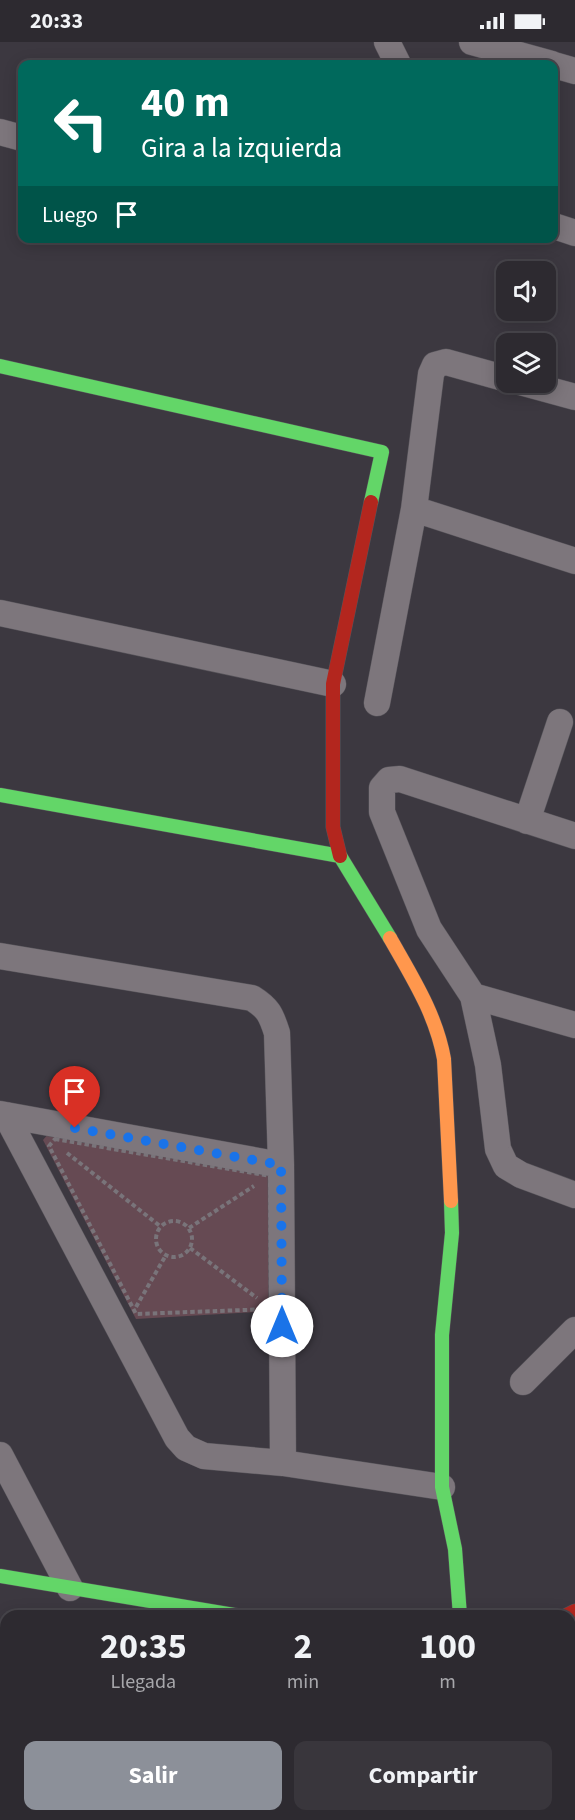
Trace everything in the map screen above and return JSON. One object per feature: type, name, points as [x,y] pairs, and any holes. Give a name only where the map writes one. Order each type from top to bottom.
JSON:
[{"type":"street","points":[[387,42],[396,60]]},
{"type":"street","points":[[472,42],[535,60]]},
{"type":"street","points":[[558,66],[575,71]]},
{"type":"street","points":[[0,132],[18,137]]},
{"type":"street","points":[[558,227],[575,233]]},
{"type":"street","points":[[377,703],[414,509],[430,374],[435,365],[446,362],[496,376]]},
{"type":"street","points":[[0,366],[382,452],[333,684],[333,827],[340,856],[355,877],[420,992],[442,1042],[452,1233],[442,1335],[442,1487],[455,1549],[460,1610]]},
{"type":"street","points":[[556,392],[575,398]]},
{"type":"street","points":[[414,509],[575,561]]},
{"type":"street","points":[[0,613],[333,684]]},
{"type":"street","points":[[527,820],[560,722]]},
{"type":"street","points":[[575,836],[400,779],[389,780],[382,788],[382,812],[429,929],[473,996],[488,1065],[498,1149],[506,1166],[521,1175],[575,1195]]},
{"type":"street","points":[[0,795],[340,856]]},
{"type":"street","points":[[0,956],[252,998],[266,1006],[277,1033],[275,1171],[283,1463]]},
{"type":"street","points":[[473,996],[575,1025]]},
{"type":"street","points":[[3,1115],[177,1438],[186,1448],[204,1456],[283,1463],[442,1487]]},
{"type":"street","points":[[3,1115],[275,1171]]},
{"type":"street","points":[[523,1382],[575,1330]]},
{"type":"street","points":[[0,1455],[70,1588]]},
{"type":"street","points":[[0,1576],[204,1610]]},
{"type":"path","points":[[271,1309],[136,1314],[49,1146],[55,1139],[275,1171]]},
{"type":"path","points":[[52,1142],[160,1226]]},
{"type":"path","points":[[189,1228],[275,1171]]},
{"type":"path","points":[[271,1309],[275,1171]]},
{"type":"path","points":[[176,1220],[184,1223],[193,1238],[190,1248],[181,1256],[166,1255],[156,1242],[160,1226],[176,1220]]},
{"type":"path","points":[[190,1248],[271,1309]]},
{"type":"path","points":[[134,1310],[166,1255]]},
{"type":"shaded area","points":[[49,1133],[272,1172],[274,1311],[136,1319],[43,1140]]},
{"type":"traffic: fast","points":[[0,366],[382,452],[371,502]]},
{"type":"traffic: fast","points":[[0,795],[340,856],[390,938]]},
{"type":"traffic: fast","points":[[451,1201],[452,1233],[442,1335],[442,1487],[455,1549],[460,1610]]},
{"type":"traffic: fast","points":[[0,1576],[204,1610]]},
{"type":"traffic: slow","points":[[390,938],[429,1011],[444,1059],[451,1201]]},
{"type":"traffic: jam","points":[[340,856],[333,827],[333,684],[371,502]]},
{"type":"route","points":[[75,1128],[281,1165],[282,1326]]}]
